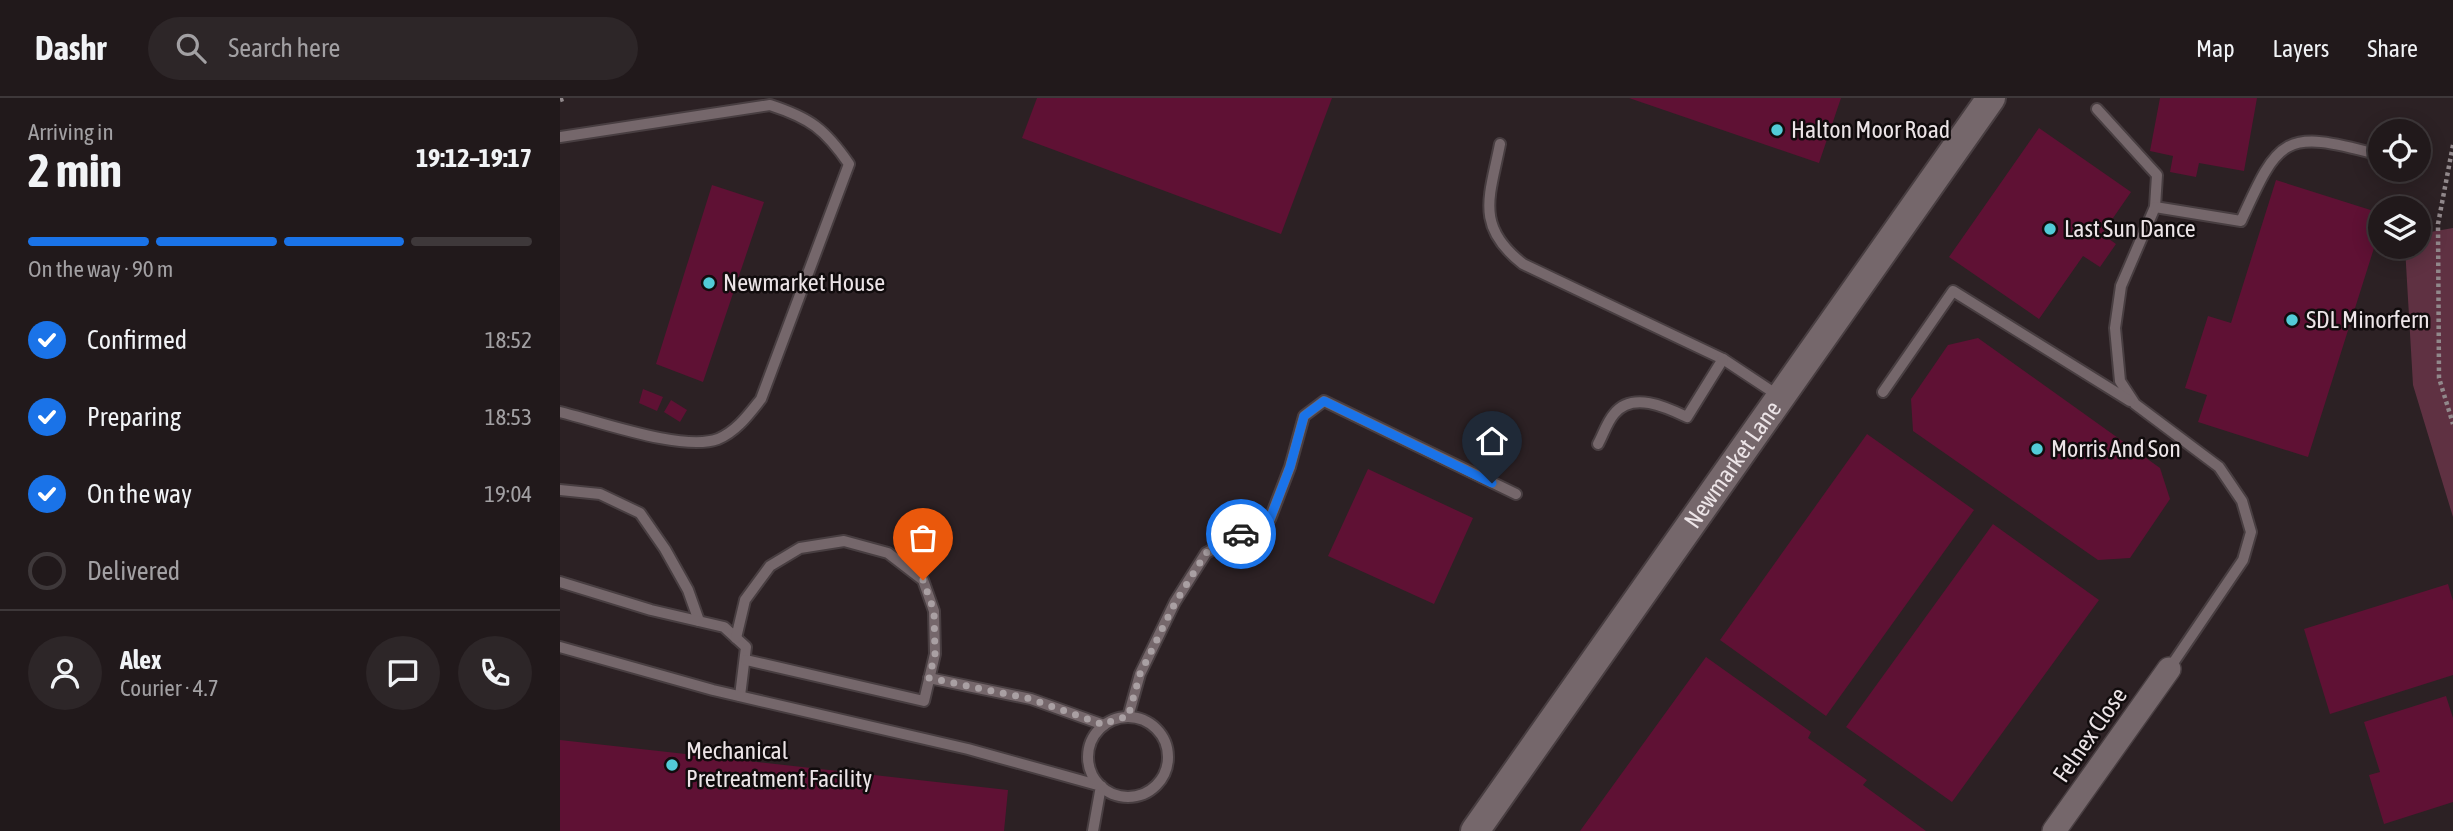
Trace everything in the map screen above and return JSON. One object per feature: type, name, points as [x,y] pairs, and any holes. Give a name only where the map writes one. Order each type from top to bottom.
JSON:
[{"type":"street","name":"Newmarket Lane","points":[[1475,831],[1991,98]]},
{"type":"street","name":"Felnex Close","points":[[2054,831],[2169,669]]},
{"type":"lane","points":[[560,137],[770,105],[801,115],[832,138],[849,164],[761,399],[741,425],[718,439],[690,442],[666,439],[560,412]]},
{"type":"lane","points":[[2097,110],[2158,175],[2155,207],[2121,286],[2115,328],[2120,381],[2135,404]]},
{"type":"lane","points":[[2155,207],[2242,221],[2261,176],[2273,157],[2291,144],[2319,141],[2368,152]]},
{"type":"lane","points":[[1500,144],[1488,208],[1490,223],[1513,256],[1523,264],[1723,359],[1779,396]]},
{"type":"lane","points":[[1883,392],[1953,291],[2135,404],[2219,467],[2242,501],[2251,532],[2244,560],[2169,669]]},
{"type":"lane","points":[[1598,444],[1615,413],[1630,403],[1648,403],[1687,417],[1723,359]]},
{"type":"lane","points":[[1128,717],[1140,674],[1175,603],[1199,563],[1206,553],[1270,519],[1290,467],[1304,416],[1324,401],[1516,494]]},
{"type":"lane","points":[[560,491],[600,494],[640,513],[665,549],[688,590],[699,621]]},
{"type":"lane","points":[[736,638],[745,600],[770,566],[800,548],[844,541],[888,553],[923,580],[934,611],[935,654],[924,701],[746,660]]},
{"type":"lane","points":[[560,582],[651,610],[724,627],[747,647],[740,696]]},
{"type":"lane","points":[[560,647],[740,696],[968,749],[1101,786]]},
{"type":"lane","points":[[929,678],[1031,699],[1104,725]]},
{"type":"lane","points":[[1128,717],[1152,725],[1161,734],[1167,746],[1168,759],[1166,772],[1159,783],[1137,796],[1124,797],[1112,794],[1101,786],[1092,775],[1088,762],[1089,748],[1094,736],[1104,725],[1115,719],[1128,717]]},
{"type":"lane","points":[[1093,831],[1101,786]]},
{"type":"path","points":[[560,100],[566,98]]},
{"type":"path","points":[[2453,145],[2438,224],[2439,378],[2453,425]]},
{"type":"shaded area","points":[[2453,228],[2453,517],[2413,385],[2406,259],[2431,259],[2431,232]]},
{"type":"building","points":[[1037,98],[1332,98],[1281,234],[1022,138]]},
{"type":"building","name":"Halton Moor Road","points":[[1629,98],[1841,98],[1819,163]]},
{"type":"building","points":[[2160,98],[2257,98],[2244,171],[2199,163],[2196,177],[2170,172],[2173,156],[2150,151]]},
{"type":"building","points":[[2039,128],[2131,192],[2102,234],[2116,244],[2100,267],[2083,256],[2039,319],[1949,257]]},
{"type":"building","name":"SDL Minorfern","points":[[2276,180],[2368,209],[2368,259],[2371,259],[2308,457],[2198,422],[2207,395],[2185,388],[2208,316],[2231,323]]},
{"type":"building","name":"Newmarket House","points":[[712,185],[764,202],[703,382],[656,364]]},
{"type":"building","name":"Morris And Son","points":[[1978,338],[2160,468],[2170,499],[2130,558],[2098,560],[1913,431],[1911,399],[1948,345]]},
{"type":"building","points":[[643,389],[663,397],[657,411],[639,403]]},
{"type":"building","points":[[671,400],[687,410],[680,422],[664,412]]},
{"type":"building","points":[[1867,434],[1974,510],[1826,716],[1720,640]]},
{"type":"building","points":[[1368,469],[1473,518],[1434,604],[1328,556]]},
{"type":"building","points":[[1993,524],[2099,600],[1952,802],[1846,727]]},
{"type":"building","points":[[2448,584],[2453,601],[2453,675],[2330,714],[2304,629]]},
{"type":"building","points":[[1706,657],[1811,732],[1808,738],[1867,780],[1863,785],[1926,831],[1580,831]]},
{"type":"building","points":[[2446,696],[2453,718],[2453,802],[2384,824],[2369,775],[2380,772],[2364,722]]},
{"type":"building","name":"Mechanical Pretreatment Facility","points":[[560,740],[1008,790],[1004,831],[560,831]]},
{"type":"way so far","points":[[923,580],[934,611],[935,654],[929,678],[1031,699],[1104,725],[1115,719],[1128,717],[1140,674],[1175,603],[1206,553],[1241,534]]},
{"type":"place","name":"Halton Moor Road","points":[[1777,130]]},
{"type":"place","name":"Last Sun Dance","points":[[2050,229]]},
{"type":"place","name":"Newmarket House","points":[[709,283]]},
{"type":"place","name":"SDL Minorfern","points":[[2292,320]]},
{"type":"place","name":"Morris And Son","points":[[2037,449]]},
{"type":"place","name":"Mechanical Pretreatment Facility","points":[[672,765]]},
{"type":"route","points":[[1241,534],[1270,519],[1290,467],[1304,416],[1324,401],[1492,483]]}]
